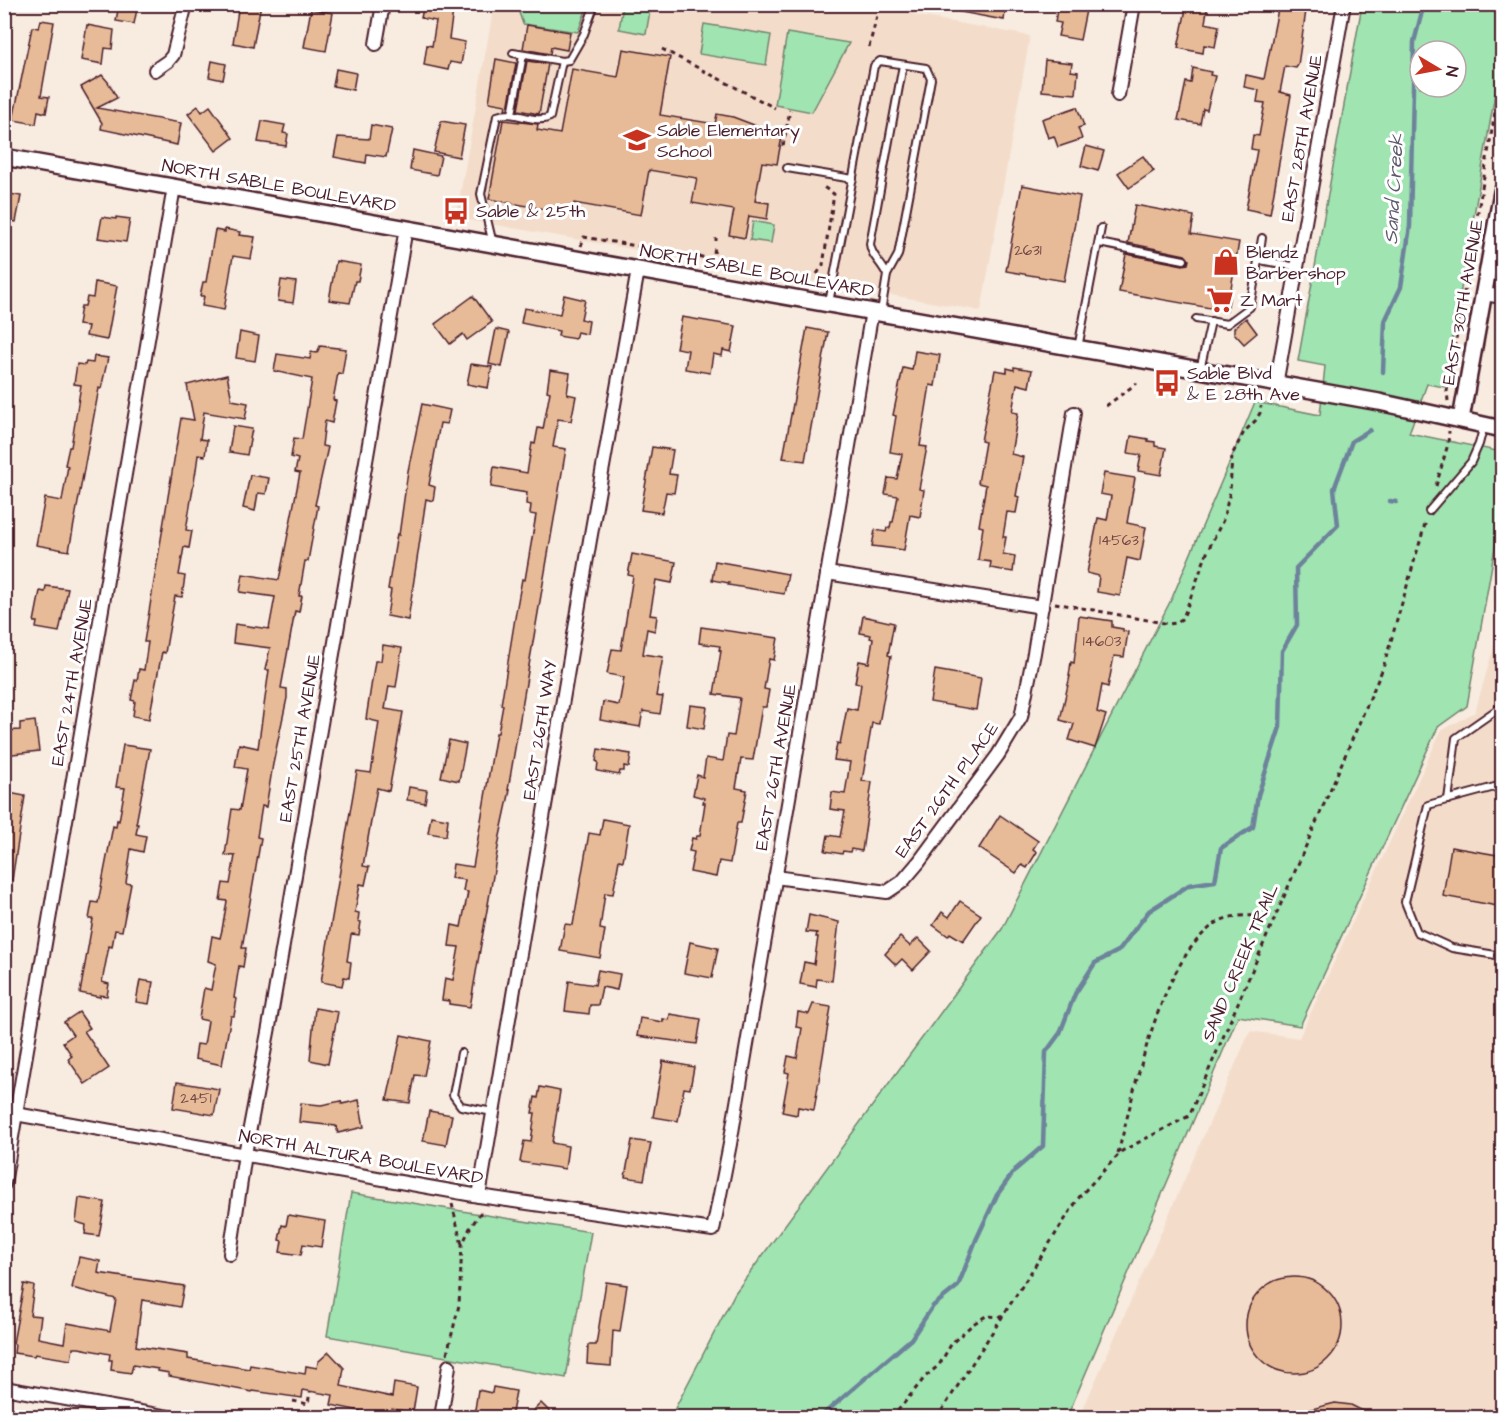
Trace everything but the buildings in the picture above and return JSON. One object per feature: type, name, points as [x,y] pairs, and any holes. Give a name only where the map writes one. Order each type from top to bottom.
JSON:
[{"type":"street","points":[[155,70],[173,55],[186,4]]},
{"type":"street","points":[[376,44],[383,4]]},
{"type":"street","points":[[1118,95],[1134,4]]},
{"type":"street","name":"EAST 28TH AVENUE","points":[[1276,385],[1344,4]]},
{"type":"street","name":"NORTH SABLE BOULEVARD","points":[[4,157],[1419,410],[1503,429]]},
{"type":"street","name":"EAST 24TH AVENUE","points":[[4,1184],[10,1113],[174,187]]},
{"type":"street","name":"EAST 30TH AVENUE","points":[[1461,419],[1503,192]]},
{"type":"street","name":"EAST 25TH AVENUE","points":[[230,1254],[245,1154],[269,1027],[406,228]]},
{"type":"street","name":"EAST 26TH WAY","points":[[485,1197],[494,1112],[638,270]]},
{"type":"street","points":[[1485,294],[1503,297]]},
{"type":"street","name":"EAST 26TH AVENUE","points":[[713,1230],[730,1144],[827,573],[877,312]]},
{"type":"street","name":"EAST 26TH PLACE","points":[[775,877],[887,892],[902,882],[919,862],[998,755],[1020,717],[1042,607],[1074,413]]},
{"type":"street","points":[[827,573],[1042,607]]},
{"type":"street","name":"NORTH ALTURA BOULEVARD","points":[[10,1113],[485,1197],[713,1230]]},
{"type":"street","points":[[441,1418],[449,1366]]},
{"type":"street","points":[[4,1388],[174,1418]]},
{"type":"lane","points":[[513,53],[562,61],[569,60],[584,34],[595,4]]},
{"type":"lane","points":[[512,114],[523,55]]},
{"type":"lane","points":[[493,244],[481,194],[497,117],[505,113],[544,120],[550,117],[562,61]]},
{"type":"lane","points":[[829,303],[874,66],[880,61],[926,68],[931,79],[898,255],[886,275],[877,312]]},
{"type":"lane","points":[[886,275],[882,264],[871,252],[870,244],[903,65]]},
{"type":"lane","points":[[787,168],[853,179]]},
{"type":"lane","points":[[1078,349],[1101,228]]},
{"type":"lane","points":[[1196,319],[1227,324],[1250,307],[1263,238]]},
{"type":"lane","points":[[1098,243],[1184,260]]},
{"type":"lane","points":[[1260,260],[1297,267]]},
{"type":"lane","points":[[1200,371],[1211,321]]},
{"type":"lane","points":[[1429,511],[1471,462],[1484,424]]},
{"type":"lane","points":[[1448,800],[1455,738],[1503,706]]},
{"type":"lane","points":[[1503,785],[1428,805],[1404,902],[1417,932],[1452,948],[1503,956]]},
{"type":"lane","points":[[460,1053],[453,1095],[461,1106],[494,1112]]},
{"type":"path","points":[[869,47],[880,4]]},
{"type":"path","points":[[662,49],[774,108]]},
{"type":"path","points":[[1447,395],[1503,72]]},
{"type":"path","points":[[783,146],[790,110]]},
{"type":"path","points":[[817,274],[823,265],[834,194],[822,186]]},
{"type":"path","points":[[584,237],[732,262]]},
{"type":"path","points":[[714,253],[715,247]]},
{"type":"path","points":[[1106,406],[1137,382]]},
{"type":"path","points":[[1062,604],[1169,624],[1176,623],[1183,618],[1222,520],[1230,492],[1232,454],[1244,432],[1256,420],[1261,406]]},
{"type":"path","name":"SAND CREEK TRAIL","points":[[937,1418],[1080,1196],[1122,1151],[1190,1116],[1383,668],[1448,444]]},
{"type":"path","points":[[1118,1156],[1135,1082],[1178,965],[1203,935],[1219,921],[1236,916],[1264,917],[1276,914]]},
{"type":"path","points":[[449,1366],[446,1359],[459,1305],[462,1245],[452,1203],[457,1191]]},
{"type":"path","points":[[462,1245],[485,1197]]},
{"type":"path","points":[[892,1418],[925,1377],[939,1365],[952,1343],[973,1324],[986,1316],[1002,1317]]},
{"type":"path","points":[[293,1401],[308,1404],[310,1391]]},
{"type":"shaded area","points":[[494,5],[916,5],[914,15],[1030,36],[981,311],[456,218]]},
{"type":"shaded area","points":[[1502,618],[1502,1417],[1079,1418],[1250,1031],[1299,1038],[1441,731],[1475,712]]},
{"type":"green space","points":[[516,4],[588,5],[578,32],[523,24]]},
{"type":"green space","points":[[623,5],[651,5],[646,34],[619,29]]},
{"type":"green space","points":[[1362,5],[1502,5],[1502,54],[1444,387],[1427,384],[1409,433],[1502,452],[1502,508],[1467,706],[1438,727],[1300,1026],[1238,1016],[1067,1417],[670,1418],[735,1293],[1002,929],[1172,598],[1255,402],[1320,415],[1325,366],[1298,361]]},
{"type":"green space","points":[[704,24],[771,35],[766,65],[699,54]]},
{"type":"green space","points":[[787,33],[849,43],[812,112],[775,105]]},
{"type":"green space","points":[[753,221],[774,225],[771,243],[750,240]]},
{"type":"green space","points":[[351,1193],[591,1232],[566,1378],[327,1336]]},
{"type":"waterway","name":"Sand Creek","points":[[1383,372],[1385,321],[1401,287],[1410,226],[1414,42],[1424,4]]},
{"type":"waterway","name":"Sand Creek","points":[[819,1418],[911,1339],[933,1306],[958,1286],[997,1195],[1015,1170],[1043,1146],[1046,1052],[1060,1033],[1075,994],[1095,963],[1118,951],[1149,911],[1189,885],[1215,881],[1221,848],[1253,827],[1258,795],[1280,727],[1282,651],[1297,625],[1296,568],[1338,525],[1334,489],[1352,441],[1370,430]]},
{"type":"waterway","points":[[1390,501],[1396,502]]},
{"type":"place","name":"Sable Elementary School","points":[[637,140]]},
{"type":"place","name":"Sable & 25th","points":[[456,211]]},
{"type":"place","name":"Blendz Barbershop","points":[[1226,262]]},
{"type":"place","name":"Z Mart","points":[[1220,300]]},
{"type":"place","name":"Sable Blvd & E 28th Ave","points":[[1167,383]]}]
